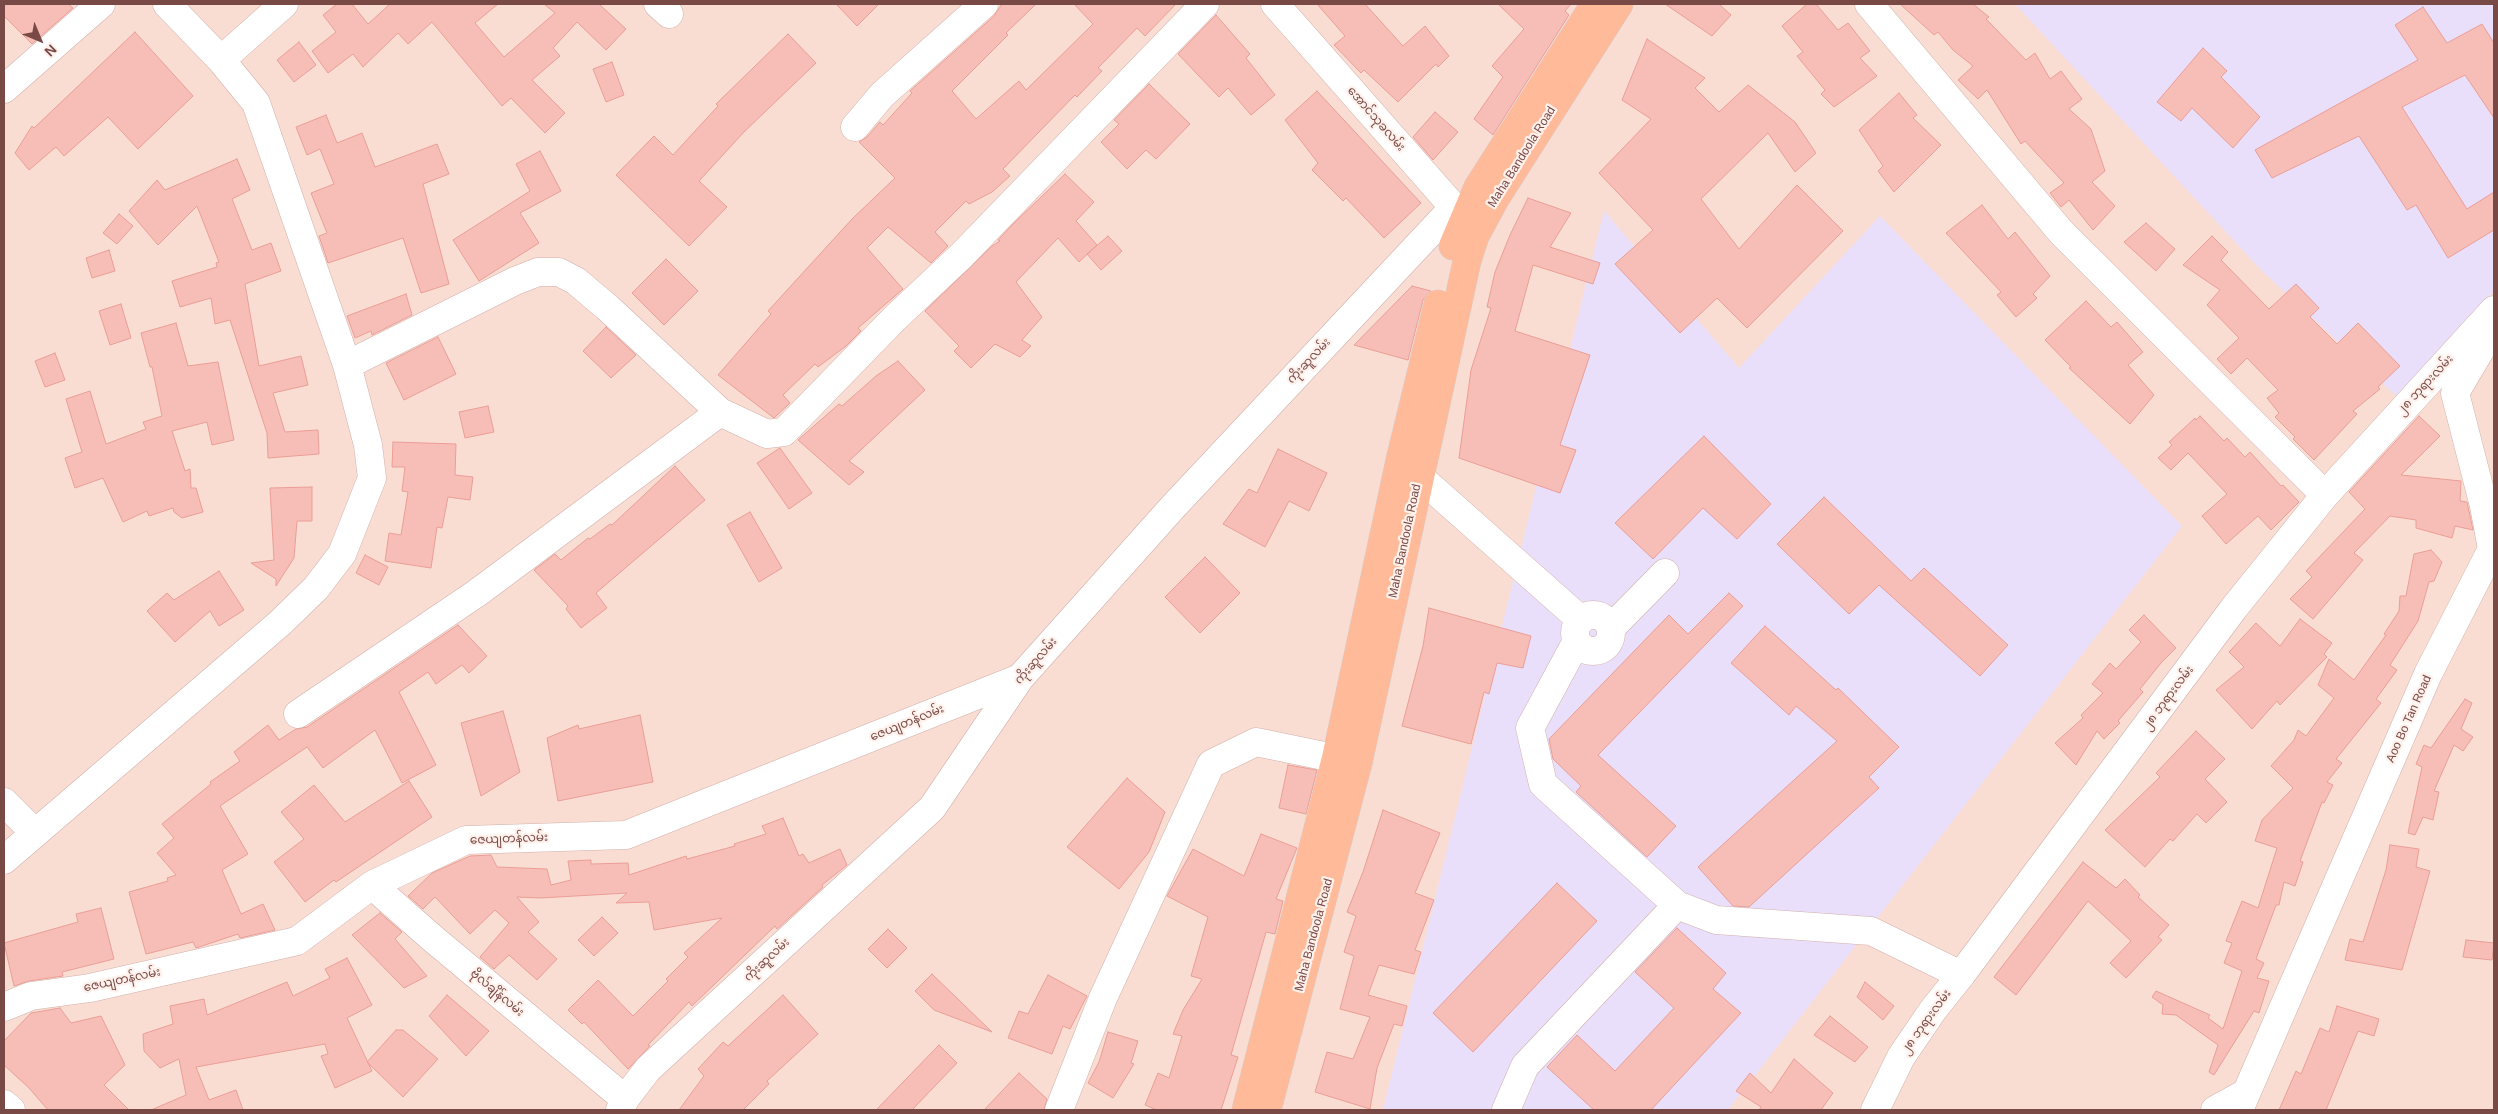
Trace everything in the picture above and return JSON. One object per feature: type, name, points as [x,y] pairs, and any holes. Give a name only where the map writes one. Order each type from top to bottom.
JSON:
[{"type":"main road","name":"Maha Bandoola Road","points":[[1267,1110],[1347,760],[1409,468],[1467,261],[1464,220],[1497,156],[1595,4]]},
{"type":"main road","name":"Maha Bandoola Road","points":[[1464,220],[1512,169],[1619,4]]},
{"type":"main road","name":"Maha Bandoola Road","points":[[1246,1110],[1347,760]]},
{"type":"street","points":[[4,89],[102,4]]},
{"type":"street","points":[[4,860],[280,622],[316,588],[342,554],[372,478],[368,445],[347,366],[256,103],[221,60],[167,4]]},
{"type":"street","points":[[221,60],[284,4]]},
{"type":"street","points":[[855,127],[882,95],[984,4]]},
{"type":"street","points":[[347,366],[515,281],[538,272],[559,272],[576,281],[608,308],[720,412],[767,434],[784,432],[895,318],[961,256],[1206,4]]},
{"type":"street","name":"အောင်သုခလမ်း","points":[[1274,4],[1464,220]]},
{"type":"street","points":[[1869,4],[2060,232],[2325,495]]},
{"type":"street","name":"ကိုးဆူလမ်း","points":[[622,1105],[648,1069],[932,808],[1020,678],[1178,501],[1464,220]]},
{"type":"street","name":"၂၈ ဘုရားလမ်း","points":[[1875,1110],[1901,1057],[1933,1010],[1962,975],[2234,608],[2325,495],[2494,310]]},
{"type":"street","name":"Aoo Bo Tan Road","points":[[2241,1102],[2428,674],[2492,549],[2484,506],[2455,393],[2494,327]]},
{"type":"street","points":[[298,714],[477,593],[720,412]]},
{"type":"street","points":[[1409,468],[1579,630]]},
{"type":"street","points":[[1665,573],[1611,628],[1604,618],[1592,615],[1579,630],[1530,728],[1543,784],[1678,905],[1716,920],[1871,931],[1962,975]]},
{"type":"street","name":"ဇေယျတန်လမ်း","points":[[4,1007],[31,996],[90,988],[297,941],[372,885],[466,840],[626,835],[1020,678]]},
{"type":"street","points":[[1059,1110],[1103,998],[1211,764],[1256,742],[1347,760]]},
{"type":"street","points":[[4,802],[35,833]]},
{"type":"street","name":"ဗိုလ်ချိန်လမ်း","points":[[372,885],[622,1105]]},
{"type":"street","points":[[1506,1110],[1525,1066],[1678,905]]},
{"type":"street","points":[[2215,1110],[2241,1102]]},
{"type":"street","points":[[4,1104],[11,1110]]},
{"type":"shaded area","points":[[4,4],[2494,4],[2494,1110],[4,1110]]},
{"type":"shaded area","points":[[2015,4],[2494,4],[2494,291],[2398,398],[2260,269]]},
{"type":"shaded area","points":[[1604,211],[1739,368],[1880,216],[2182,526],[1728,1110],[1383,1110]]},
{"type":"building","points":[[4,4],[68,4],[73,8],[32,44],[4,16]]},
{"type":"building","points":[[337,4],[352,4],[368,24],[390,4],[498,4],[475,23],[504,57],[555,13],[544,4],[599,4],[626,29],[606,50],[577,22],[553,48],[560,56],[532,80],[565,113],[545,133],[511,98],[502,106],[432,22],[408,44],[398,33],[363,67],[353,54],[328,73],[312,51],[336,32],[323,15]]},
{"type":"building","points":[[836,4],[879,4],[857,26]]},
{"type":"building","points":[[1002,4],[1036,4],[952,91],[976,119],[1019,81],[1026,90],[1093,24],[1074,4],[1176,4],[1145,36],[1137,28],[1098,68],[1102,71],[1077,97],[1075,95],[1003,169],[1010,176],[992,192],[969,204],[966,201],[935,232],[948,246],[931,263],[888,227],[867,248],[903,289],[858,328],[861,331],[846,346],[818,367],[815,364],[783,395],[790,403],[774,418],[718,375],[771,314],[768,311],[852,219],[895,178],[859,142],[867,137],[880,122],[883,125],[912,93],[910,91],[994,16]]},
{"type":"building","points":[[1317,4],[1365,4],[1403,46],[1425,26],[1449,56],[1438,67],[1436,64],[1398,102],[1364,70],[1361,73],[1334,45],[1345,36]]},
{"type":"building","points":[[1498,4],[1571,4],[1565,11],[1569,15],[1493,135],[1474,119],[1503,77],[1492,66],[1524,29]]},
{"type":"building","points":[[1665,4],[1719,4],[1731,15],[1712,36]]},
{"type":"building","points":[[1807,4],[1816,4],[1838,30],[1848,23],[1870,51],[1860,58],[1877,76],[1834,107],[1821,94],[1825,90],[1797,56],[1803,52],[1782,26]]},
{"type":"building","points":[[1900,4],[1973,4],[1989,17],[1986,19],[2026,60],[2035,53],[2050,79],[2061,71],[2082,99],[2069,109],[2091,129],[2105,171],[2092,182],[2115,206],[2093,230],[2069,200],[2061,207],[2050,193],[2064,183],[2025,141],[2021,144],[1987,90],[1978,99],[1958,80],[1973,66],[1953,50],[1938,32],[1934,35]]},
{"type":"building","points":[[2423,7],[2447,43],[2482,24],[2494,43],[2494,118],[2465,75],[2402,107],[2467,209],[2494,192],[2494,230],[2448,258],[2416,205],[2407,210],[2359,136],[2272,178],[2255,150],[2418,60],[2395,25]]},
{"type":"building","points":[[1216,15],[1250,54],[1246,58],[1275,95],[1251,115],[1228,88],[1219,97],[1178,54]]},
{"type":"building","points":[[135,32],[193,96],[138,149],[108,117],[64,156],[56,147],[29,170],[15,153],[32,126],[34,128]]},
{"type":"building","points":[[788,34],[816,63],[744,132],[699,181],[727,207],[689,246],[616,175],[654,136],[673,155],[718,106],[716,104]]},
{"type":"building","points":[[1647,39],[1705,78],[1695,88],[1719,112],[1748,85],[1795,122],[1816,153],[1795,172],[1768,133],[1701,199],[1739,249],[1797,185],[1843,231],[1747,328],[1717,298],[1680,333],[1615,264],[1653,230],[1599,173],[1651,119],[1622,100]]},
{"type":"building","points":[[299,42],[316,65],[294,82],[277,60]]},
{"type":"building","points":[[2203,48],[2227,71],[2221,77],[2260,117],[2233,148],[2192,108],[2181,121],[2157,102]]},
{"type":"building","points":[[612,62],[624,95],[606,102],[593,69]]},
{"type":"building","points":[[1149,84],[1190,124],[1156,159],[1146,150],[1127,169],[1101,142],[1119,124],[1114,120]]},
{"type":"building","points":[[1317,91],[1421,203],[1384,238],[1346,198],[1343,201],[1312,170],[1318,163],[1285,120]]},
{"type":"building","points":[[1899,93],[1917,115],[1913,118],[1941,145],[1894,192],[1878,171],[1883,166],[1859,130]]},
{"type":"building","points":[[1435,112],[1458,132],[1433,160],[1413,137]]},
{"type":"building","points":[[326,115],[337,143],[362,133],[375,167],[437,144],[449,174],[423,184],[449,284],[421,293],[403,238],[328,263],[319,236],[327,233],[311,193],[334,184],[320,149],[307,155],[296,127]]},
{"type":"building","points":[[540,151],[561,191],[520,213],[539,243],[479,281],[453,240],[530,191],[516,164]]},
{"type":"building","points":[[237,159],[250,190],[232,199],[252,250],[271,243],[281,271],[245,284],[259,366],[301,356],[308,385],[273,393],[285,432],[318,430],[319,454],[268,458],[267,433],[230,320],[215,324],[211,298],[180,307],[172,281],[217,267],[216,263],[219,262],[197,206],[158,245],[129,211],[157,180],[165,190]]},
{"type":"building","points":[[1065,174],[1094,202],[1076,221],[1097,245],[1079,262],[1058,238],[1016,282],[1042,317],[1022,340],[1031,346],[1020,357],[995,344],[971,368],[954,351],[959,346],[925,311],[992,246],[1000,241],[998,240],[1015,222]]},
{"type":"building","points":[[1528,198],[1571,213],[1550,247],[1600,263],[1593,284],[1533,265],[1515,331],[1590,355],[1560,445],[1576,450],[1560,493],[1459,458],[1471,370],[1491,308],[1487,307],[1495,272]]},
{"type":"building","points":[[1982,205],[2008,239],[2015,232],[2050,276],[2033,294],[2037,298],[2016,317],[1997,295],[2001,292],[1946,233]]},
{"type":"building","points":[[119,214],[133,226],[117,244],[103,233]]},
{"type":"building","points":[[2146,223],[2175,249],[2156,271],[2124,242]]},
{"type":"building","points":[[1108,236],[1122,251],[1101,270],[1087,254]]},
{"type":"building","points":[[2212,236],[2228,252],[2221,260],[2269,309],[2296,284],[2319,308],[2310,317],[2337,344],[2358,323],[2400,366],[2378,387],[2380,389],[2353,411],[2357,414],[2314,460],[2275,417],[2279,413],[2267,398],[2278,390],[2247,358],[2231,374],[2217,359],[2239,338],[2207,305],[2220,290],[2183,265]]},
{"type":"building","points":[[109,250],[115,271],[92,278],[86,258]]},
{"type":"building","points":[[666,259],[698,291],[664,325],[632,293]]},
{"type":"building","points":[[1412,286],[1431,291],[1423,300],[1408,360],[1354,345]]},
{"type":"building","points":[[406,294],[412,315],[372,335],[371,331],[355,338],[347,316]]},
{"type":"building","points":[[2086,301],[2111,327],[2117,322],[2143,352],[2128,365],[2154,395],[2130,424],[2069,368],[2071,367],[2045,340]]},
{"type":"building","points":[[121,304],[131,338],[110,345],[99,311]]},
{"type":"building","points":[[176,323],[188,366],[218,362],[234,440],[212,445],[207,422],[172,431],[185,471],[190,469],[191,488],[196,488],[203,512],[182,518],[174,512],[173,508],[149,516],[147,511],[123,522],[103,478],[75,488],[65,458],[82,452],[66,399],[90,391],[106,444],[146,429],[143,422],[162,416],[152,367],[150,367],[141,333]]},
{"type":"building","points":[[606,327],[636,355],[611,378],[583,351]]},
{"type":"building","points":[[438,337],[456,374],[404,400],[386,363]]},
{"type":"building","points":[[55,353],[65,380],[45,387],[35,361]]},
{"type":"building","points":[[898,361],[925,390],[849,461],[864,472],[849,485],[798,440],[839,404],[842,406],[876,376]]},
{"type":"building","points":[[488,406],[494,432],[465,438],[459,412]]},
{"type":"building","points":[[2200,416],[2224,441],[2227,438],[2245,457],[2250,452],[2281,486],[2283,485],[2299,502],[2271,530],[2258,516],[2226,544],[2202,516],[2227,494],[2188,453],[2171,470],[2158,458],[2172,445],[2169,442],[2195,418],[2196,420]]},
{"type":"building","points":[[2419,416],[2440,436],[2401,475],[2461,481],[2460,501],[2467,502],[2473,530],[2455,526],[2452,538],[2416,528],[2416,520],[2390,516],[2354,553],[2363,560],[2313,619],[2290,599],[2312,577],[2306,571],[2365,509],[2349,492]]},
{"type":"building","points":[[1704,436],[1771,504],[1737,539],[1703,508],[1653,559],[1615,523]]},
{"type":"building","points":[[393,442],[456,444],[455,475],[473,477],[470,500],[448,497],[442,528],[437,527],[431,568],[385,561],[389,533],[401,535],[408,492],[402,491],[405,467],[392,467]]},
{"type":"building","points":[[780,448],[812,493],[789,509],[757,463]]},
{"type":"building","points":[[1278,449],[1327,473],[1309,511],[1289,501],[1265,547],[1223,524],[1249,489],[1257,493]]},
{"type":"building","points":[[675,466],[705,500],[596,593],[607,608],[581,628],[566,609],[568,606],[534,570],[555,554],[561,560],[588,538],[590,539],[610,524],[612,525]]},
{"type":"building","points":[[312,487],[312,521],[297,521],[294,558],[276,586],[276,579],[251,563],[274,560],[270,488]]},
{"type":"building","points":[[1824,497],[1911,581],[1924,568],[2008,645],[1980,676],[1879,585],[1849,614],[1777,544]]},
{"type":"building","points":[[750,512],[782,568],[759,582],[727,525]]},
{"type":"building","points":[[2431,550],[2442,562],[2434,581],[2429,582],[2418,621],[2390,665],[2397,670],[2376,699],[2381,703],[2336,759],[2342,763],[2327,782],[2333,785],[2324,803],[2322,802],[2300,861],[2303,862],[2295,886],[2284,882],[2279,905],[2276,905],[2256,959],[2264,963],[2257,978],[2269,981],[2259,1013],[2254,1011],[2214,1075],[2209,1072],[2218,1045],[2176,1015],[2162,1014],[2163,1005],[2152,997],[2156,991],[2210,1015],[2208,1018],[2223,1029],[2242,971],[2224,963],[2232,943],[2226,941],[2242,901],[2258,908],[2277,848],[2255,841],[2262,820],[2293,788],[2271,766],[2294,740],[2298,730],[2306,736],[2334,698],[2318,685],[2329,659],[2354,680],[2386,635],[2384,634],[2399,611],[2400,596],[2406,596],[2414,554]]},
{"type":"building","points":[[365,555],[388,567],[379,585],[356,573]]},
{"type":"building","points":[[1205,557],[1240,593],[1200,633],[1165,597]]},
{"type":"building","points":[[219,571],[244,610],[219,626],[210,611],[175,642],[147,611],[167,593],[174,600]]},
{"type":"building","points":[[1729,593],[1743,606],[1598,755],[1676,826],[1647,857],[1576,792],[1581,786],[1553,759],[1549,739],[1669,615],[1688,634]]},
{"type":"building","points":[[1429,608],[1531,636],[1523,668],[1497,663],[1489,694],[1484,692],[1471,744],[1402,726],[1423,646]]},
{"type":"building","points":[[2144,615],[2176,648],[2140,689],[2143,692],[2118,721],[2120,723],[2104,739],[2097,731],[2076,765],[2055,743],[2083,718],[2081,715],[2103,693],[2092,684],[2110,663],[2116,669],[2141,642],[2129,630]]},
{"type":"building","points":[[2300,619],[2332,643],[2324,654],[2327,657],[2280,705],[2277,701],[2252,729],[2216,690],[2244,667],[2229,652],[2256,623],[2280,646]]},
{"type":"building","points":[[458,625],[487,656],[469,673],[462,665],[436,684],[428,672],[399,692],[436,765],[402,783],[375,730],[323,768],[307,747],[220,806],[248,854],[222,870],[241,914],[263,904],[275,930],[240,938],[238,934],[196,948],[193,942],[146,954],[129,892],[168,881],[167,878],[176,875],[157,853],[174,838],[162,824],[211,784],[210,782],[240,761],[234,752],[268,725],[279,740],[296,729],[307,727]]},
{"type":"building","points":[[1765,626],[1836,690],[1838,688],[1899,747],[1869,777],[1879,788],[1749,907],[1733,906],[1698,867],[1837,741],[1796,706],[1789,715],[1731,663]]},
{"type":"building","points":[[2465,699],[2472,703],[2461,729],[2473,737],[2463,751],[2454,745],[2434,791],[2439,792],[2433,820],[2423,817],[2415,835],[2408,833],[2422,767],[2416,764],[2424,745],[2431,748]]},
{"type":"building","points":[[503,711],[520,772],[481,796],[461,723]]},
{"type":"building","points":[[640,715],[653,782],[558,801],[547,738],[578,725],[579,729]]},
{"type":"building","points":[[2196,731],[2225,759],[2205,779],[2227,802],[2206,823],[2197,814],[2173,841],[2170,839],[2145,867],[2105,830],[2160,777],[2156,773]]},
{"type":"building","points":[[1288,765],[1317,770],[1306,814],[1279,808]]},
{"type":"building","points":[[1127,778],[1165,812],[1149,852],[1119,889],[1067,847]]},
{"type":"building","points":[[409,781],[432,817],[336,882],[334,880],[305,902],[274,862],[304,839],[281,812],[314,785],[345,822]]},
{"type":"building","points":[[1383,810],[1440,833],[1415,893],[1434,900],[1415,950],[1421,952],[1414,974],[1379,965],[1368,995],[1407,1006],[1402,1026],[1394,1024],[1377,1068],[1370,1109],[1315,1092],[1327,1052],[1353,1059],[1370,1017],[1340,1009],[1354,956],[1344,952],[1356,916],[1347,912],[1363,872]]},
{"type":"building","points":[[783,818],[799,856],[803,854],[809,863],[840,849],[847,865],[822,885],[823,887],[777,929],[775,926],[692,1006],[689,1002],[628,1069],[584,1022],[582,1024],[568,1010],[598,980],[633,1016],[668,981],[666,979],[688,957],[684,953],[722,918],[654,930],[649,902],[616,903],[627,893],[541,898],[517,897],[539,922],[528,932],[557,959],[537,980],[509,955],[494,969],[480,957],[509,923],[495,910],[470,934],[435,897],[423,909],[408,896],[432,873],[470,856],[491,855],[497,867],[547,869],[551,885],[571,880],[568,861],[591,860],[591,864],[628,863],[629,875],[686,856],[687,859],[735,846],[734,844],[766,834],[762,826]]},
{"type":"building","points":[[1261,834],[1297,848],[1276,899],[1283,901],[1275,934],[1266,932],[1231,1055],[1238,1057],[1221,1110],[1157,1110],[1145,1105],[1158,1073],[1169,1078],[1182,1036],[1173,1034],[1183,1010],[1202,979],[1191,976],[1208,917],[1167,896],[1193,849],[1244,876]]},
{"type":"building","points":[[2390,845],[2419,849],[2416,867],[2430,871],[2402,970],[2345,960],[2350,939],[2363,942],[2386,870]]},
{"type":"building","points":[[2083,862],[2116,888],[2125,879],[2140,895],[2138,897],[2169,925],[2158,937],[2162,940],[2126,978],[2110,963],[2131,941],[2088,901],[2016,995],[1994,977]]},
{"type":"building","points":[[1557,883],[1597,921],[1473,1052],[1433,1013]]},
{"type":"building","points":[[101,908],[114,959],[62,972],[63,976],[29,981],[14,986],[4,943],[78,922],[76,914]]},
{"type":"building","points":[[380,913],[402,932],[395,939],[427,976],[404,988],[352,935]]},
{"type":"building","points":[[602,917],[618,933],[594,956],[578,940]]},
{"type":"building","points":[[1677,928],[1726,973],[1713,989],[1741,1013],[1651,1110],[1594,1110],[1547,1067],[1577,1035],[1615,1071],[1674,1008],[1635,972]]},
{"type":"building","points":[[888,929],[907,948],[887,968],[868,949]]},
{"type":"building","points":[[2466,940],[2494,943],[2492,960],[2463,957]]},
{"type":"building","points":[[347,958],[372,1005],[347,1018],[372,1071],[335,1088],[321,1056],[328,1054],[325,1044],[196,1067],[209,1100],[236,1090],[243,1110],[151,1110],[186,1095],[179,1059],[160,1068],[144,1051],[143,1034],[173,1024],[170,1006],[204,999],[207,1015],[287,982],[293,996],[330,978],[325,969]]},
{"type":"building","points":[[932,974],[992,1032],[934,1010],[915,991]]},
{"type":"building","points":[[1048,975],[1087,996],[1070,1029],[1063,1026],[1052,1054],[1008,1038],[1019,1011],[1028,1014]]},
{"type":"building","points":[[1865,982],[1894,1006],[1883,1020],[1857,997]]},
{"type":"building","points":[[447,995],[489,1031],[466,1056],[429,1016]]},
{"type":"building","points":[[783,995],[818,1034],[767,1081],[769,1084],[743,1110],[679,1110],[704,1076],[698,1069],[723,1042],[728,1046]]},
{"type":"building","points":[[2337,1006],[2379,1019],[2374,1036],[2358,1031],[2326,1110],[2279,1110],[2296,1071],[2301,1074],[2320,1028],[2329,1032]]},
{"type":"building","points":[[60,1008],[71,1023],[101,1016],[125,1065],[104,1085],[129,1110],[48,1110],[29,1088],[4,1065],[4,1041],[31,1013]]},
{"type":"building","points":[[1830,1016],[1868,1047],[1855,1062],[1814,1035]]},
{"type":"building","points":[[396,1030],[403,1030],[438,1059],[403,1097],[367,1062]]},
{"type":"building","points":[[1108,1032],[1138,1041],[1131,1063],[1134,1064],[1113,1098],[1088,1083],[1099,1062]]},
{"type":"building","points":[[939,1045],[957,1063],[912,1110],[876,1110]]},
{"type":"building","points":[[1794,1059],[1833,1093],[1821,1110],[1759,1110],[1761,1107],[1736,1091],[1750,1073],[1771,1093]]},
{"type":"building","points":[[1019,1073],[1047,1099],[1044,1110],[984,1110]]}]
